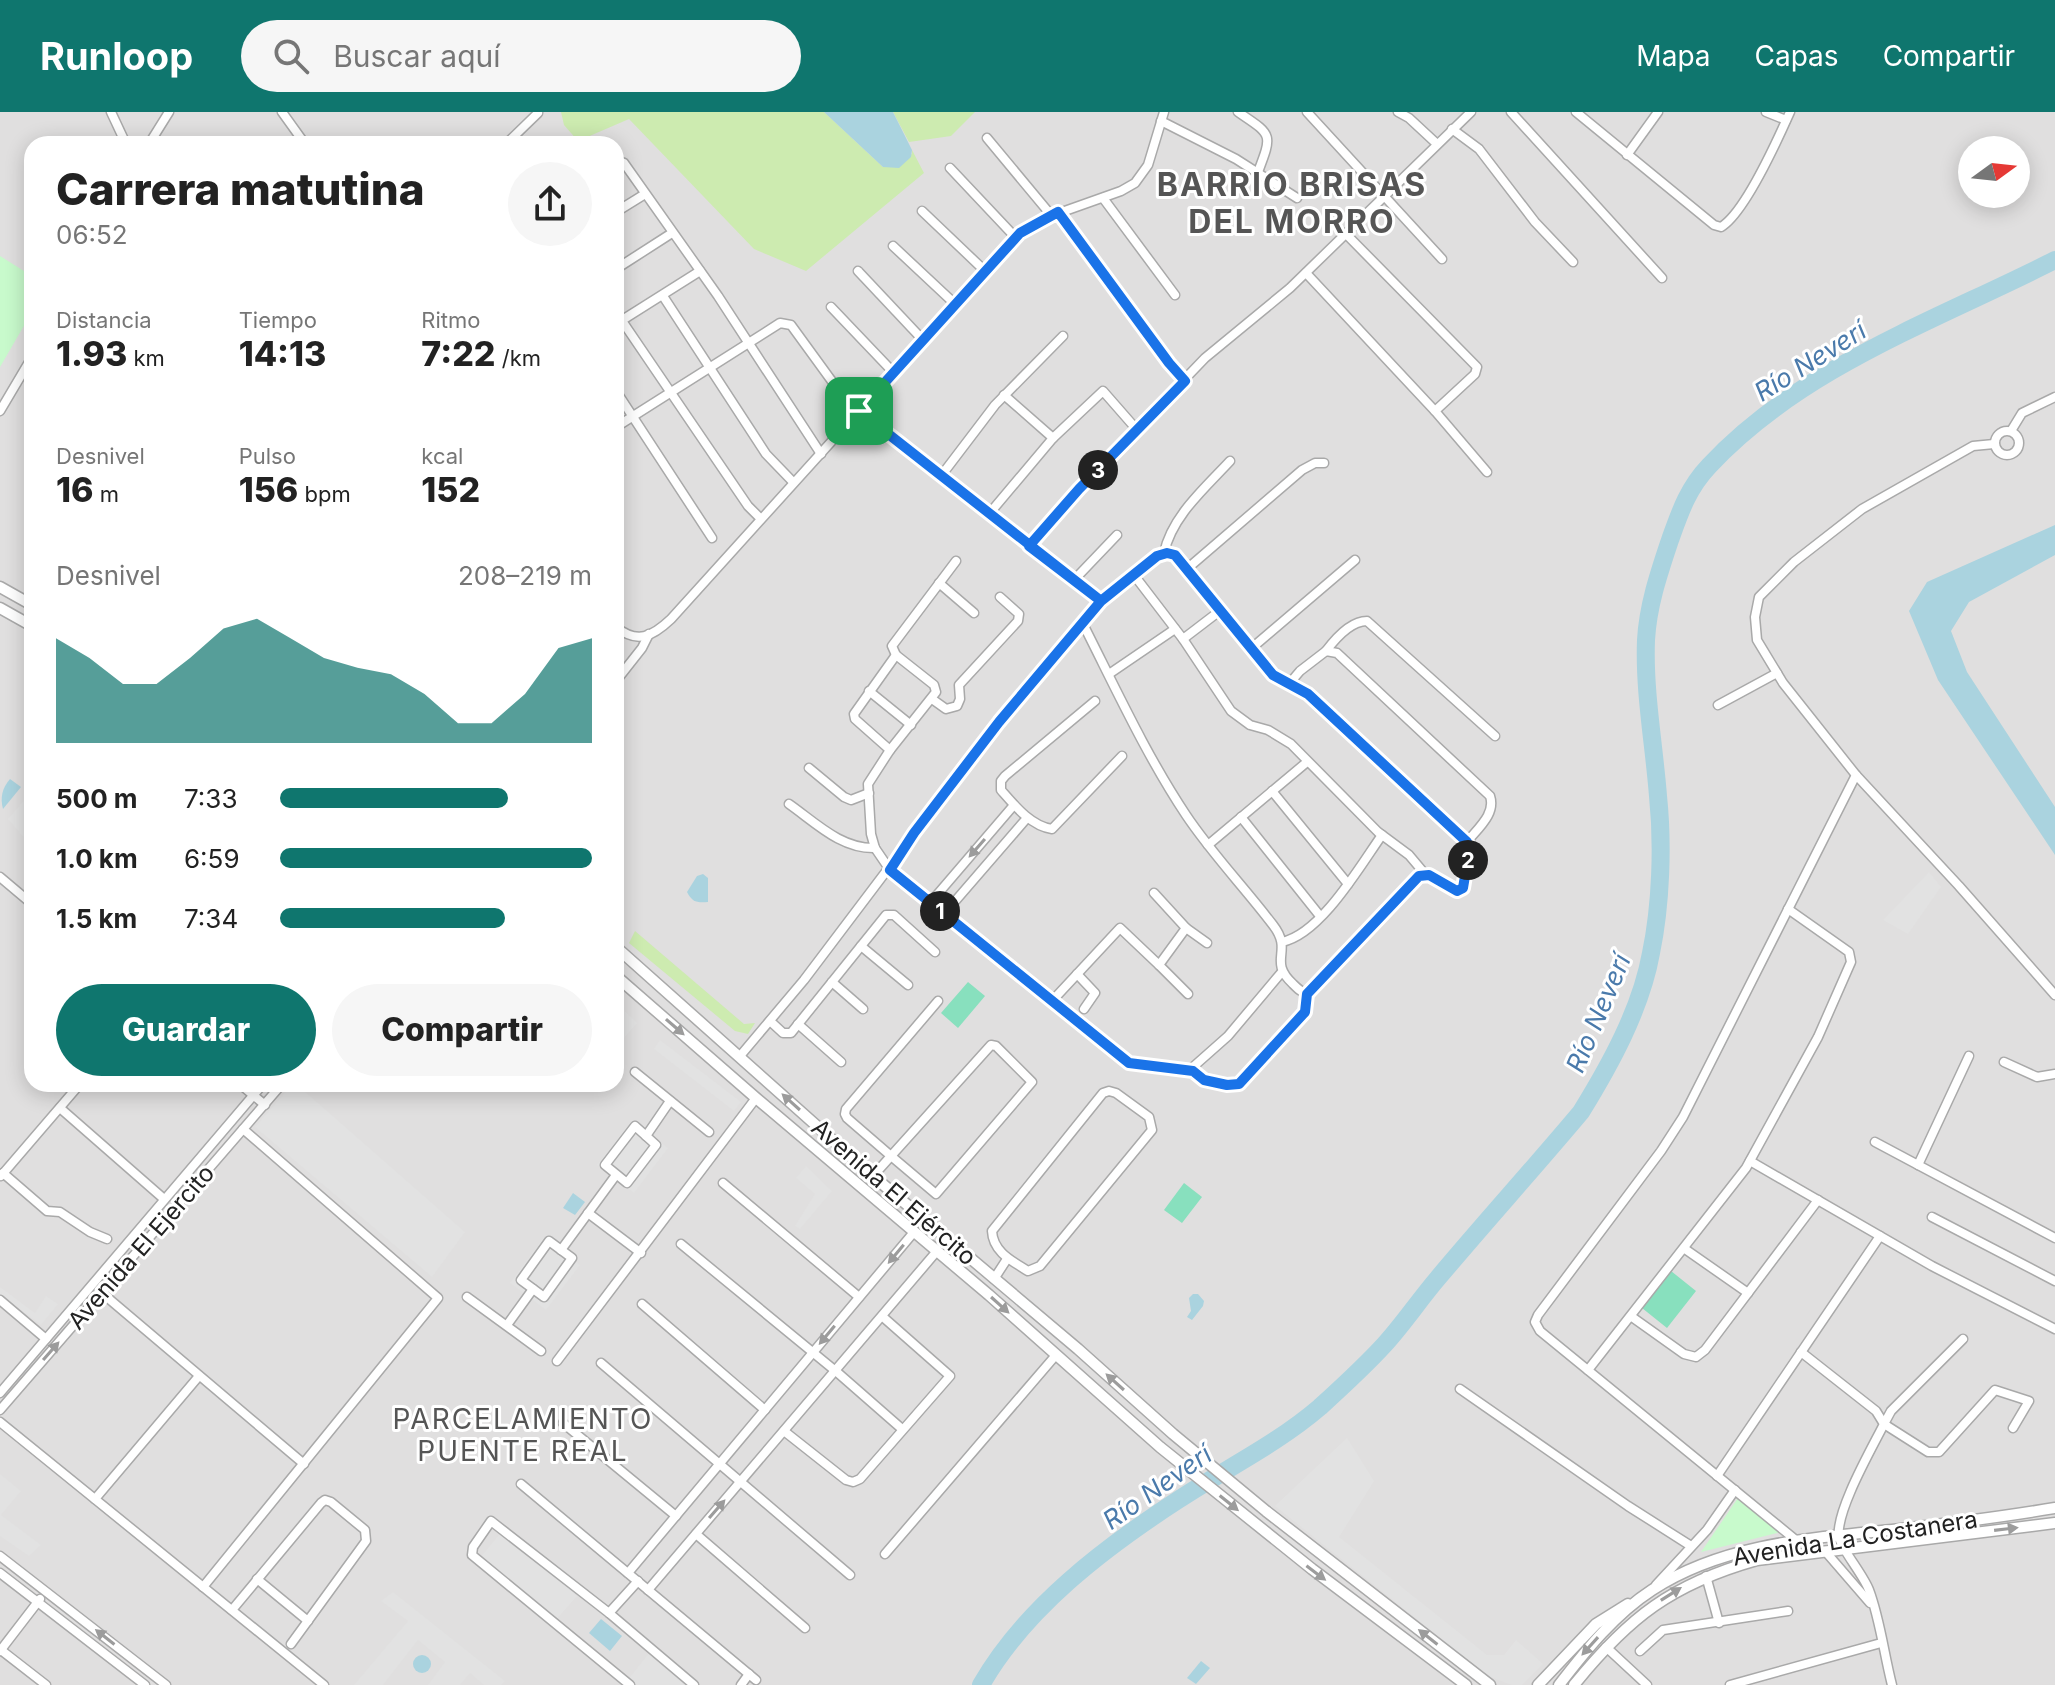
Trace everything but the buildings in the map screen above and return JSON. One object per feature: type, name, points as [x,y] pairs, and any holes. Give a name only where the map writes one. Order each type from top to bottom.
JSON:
[{"type":"street","points":[[111,112],[122,136]]},
{"type":"street","points":[[154,136],[169,112]]},
{"type":"street","points":[[282,112],[299,136]]},
{"type":"street","points":[[1238,112],[1259,126],[1269,138],[1258,172]]},
{"type":"street","points":[[1307,112],[1442,259]]},
{"type":"street","points":[[1398,112],[1437,144]]},
{"type":"street","points":[[1029,546],[1079,489],[1205,358],[1306,273],[1471,112]]},
{"type":"street","points":[[1511,112],[1662,278]]},
{"type":"street","points":[[1576,112],[1714,225],[1721,227],[1770,157],[1788,116],[1766,112]]},
{"type":"street","points":[[1627,155],[1658,112]]},
{"type":"street","points":[[514,136],[538,113]]},
{"type":"street","points":[[624,634],[629,638],[649,634],[671,619],[1016,238],[1054,214],[1103,198],[1128,187],[1140,177],[1148,165],[1163,116],[1297,198]]},
{"type":"street","points":[[1452,129],[1479,149],[1535,222],[1573,262]]},
{"type":"street","points":[[987,138],[1054,214],[1185,381]]},
{"type":"street","points":[[624,164],[700,271],[821,454]]},
{"type":"street","points":[[950,168],[1016,238]]},
{"type":"street","points":[[624,207],[645,194]]},
{"type":"street","points":[[1103,198],[1175,295]]},
{"type":"street","points":[[922,211],[985,271]]},
{"type":"street","points":[[624,264],[672,233]]},
{"type":"street","points":[[1346,234],[1477,367],[1475,374],[1435,411]]},
{"type":"street","points":[[893,246],[955,304]]},
{"type":"street","points":[[624,316],[663,296],[700,271]]},
{"type":"street","points":[[858,271],[922,339]]},
{"type":"street","points":[[1306,273],[1435,411],[1487,472]]},
{"type":"street","points":[[663,296],[766,454],[793,482]]},
{"type":"street","points":[[831,307],[893,372]]},
{"type":"street","points":[[624,421],[780,323],[788,324],[859,411],[1101,601]]},
{"type":"street","points":[[624,327],[748,506],[760,518]]},
{"type":"street","points":[[941,476],[1004,395],[1063,336]]},
{"type":"street","points":[[0,411],[24,370]]},
{"type":"street","points":[[989,514],[1053,438],[1103,391],[1138,431]]},
{"type":"street","points":[[1004,395],[1053,438]]},
{"type":"street","points":[[2011,431],[2022,413],[2055,397]]},
{"type":"street","points":[[624,403],[712,538]]},
{"type":"street","points":[[1994,444],[1998,452],[2012,455],[2019,443],[2011,431]]},
{"type":"street","points":[[1994,444],[2001,432],[2011,431]]},
{"type":"street","points":[[1994,444],[1973,446],[1862,509],[1794,562],[1759,597],[1755,617],[1757,640],[1777,673],[1856,775],[2055,995]]},
{"type":"street","points":[[740,1056],[890,870],[914,833],[999,722],[1101,601],[1164,553],[1183,513],[1230,461]]},
{"type":"street","points":[[1188,568],[1302,470],[1315,463],[1324,463]]},
{"type":"street","points":[[1074,580],[1117,535]]},
{"type":"street","points":[[1134,575],[1183,639],[1231,711],[1250,725],[1284,739],[1382,835],[1409,855],[1425,874],[1457,891],[1462,889],[1469,856],[1467,842],[1308,694],[1273,675],[1188,568],[1175,555],[1164,553]]},
{"type":"street","points":[[1253,647],[1355,560]]},
{"type":"street","points":[[956,561],[892,646],[896,655],[934,685],[936,692],[890,750],[868,784],[871,834],[875,848],[890,870],[1129,1063],[1193,1071],[1204,1080],[1239,1084],[1305,1012],[1307,994],[1410,884],[1425,874]]},
{"type":"street","points":[[939,583],[974,613]]},
{"type":"street","points":[[0,587],[24,600]]},
{"type":"street","points":[[932,699],[946,709],[957,706],[959,685],[1018,621],[1019,614],[1000,597]]},
{"type":"street","points":[[0,608],[24,622]]},
{"type":"street","points":[[1183,639],[1221,610]]},
{"type":"street","points":[[1289,684],[1358,622],[1367,621],[1495,736]]},
{"type":"street","points":[[1082,622],[1166,782],[1208,845],[1274,926],[1282,942],[1281,973],[1228,1036],[1193,1067],[1193,1071]]},
{"type":"street","points":[[1109,674],[1175,629]]},
{"type":"street","points":[[624,671],[649,634]]},
{"type":"street","points":[[1326,651],[1337,653],[1490,796],[1493,804],[1491,812],[1467,842]]},
{"type":"street","points":[[890,750],[855,719],[855,710],[896,655]]},
{"type":"street","points":[[1718,705],[1777,673]]},
{"type":"street","points":[[869,691],[911,725]]},
{"type":"street","points":[[1095,701],[1005,776],[1001,781],[1001,790],[1027,818],[1047,830],[1052,829],[1122,756]]},
{"type":"street","points":[[1208,845],[1307,762]]},
{"type":"street","points":[[809,768],[851,800],[869,793]]},
{"type":"street","points":[[1797,1541],[1540,1331],[1535,1322],[1683,1117],[1856,775]]},
{"type":"street","points":[[1272,791],[1348,884]]},
{"type":"street","points":[[789,804],[844,843],[858,848],[875,848]]},
{"type":"street","points":[[930,903],[1014,805]]},
{"type":"street","points":[[1241,817],[1320,916]]},
{"type":"street","points":[[944,914],[1027,818]]},
{"type":"street","points":[[1282,942],[1299,937],[1320,916],[1348,884],[1382,835]]},
{"type":"street","points":[[0,877],[24,897]]},
{"type":"street","points":[[1154,893],[1186,928],[1207,943]]},
{"type":"street","points":[[1588,1370],[1685,1249],[1750,1161],[1818,1037],[1851,962],[1849,952],[1838,942],[1788,909]]},
{"type":"street","points":[[770,1021],[787,1035],[886,915],[890,914],[935,952]]},
{"type":"street","points":[[1052,1001],[1120,928],[1188,994]]},
{"type":"street","points":[[1159,965],[1186,928]]},
{"type":"street","points":[[861,946],[908,985]]},
{"type":"street","name":"Avenida El Ejército","points":[[624,954],[873,1176],[1173,1434],[1364,1586]]},
{"type":"street","points":[[1281,973],[1307,994]]},
{"type":"street","points":[[1077,974],[1095,993],[1084,1009]]},
{"type":"street","points":[[832,982],[863,1009]]},
{"type":"street","name":"Avenida El Ejército","points":[[624,983],[1160,1447],[1353,1600]]},
{"type":"street","points":[[873,1176],[891,1156],[987,1047],[996,1046],[1032,1082],[936,1194],[891,1156],[845,1114],[846,1109],[938,1001]]},
{"type":"street","points":[[798,1024],[841,1062]]},
{"type":"street","points":[[1918,1165],[1969,1056]]},
{"type":"street","points":[[2004,1062],[2037,1077],[2055,1074]]},
{"type":"street","points":[[635,1072],[709,1132]]},
{"type":"street","points":[[73,1092],[2,1174],[47,1211],[60,1212],[107,1239]]},
{"type":"street","points":[[249,1092],[265,1105]]},
{"type":"street","name":"Avenida El Ejercito","points":[[0,1393],[256,1092]]},
{"type":"street","name":"Avenida El Ejercito","points":[[0,1410],[276,1092]]},
{"type":"street","points":[[1103,1093],[1116,1093],[1149,1117],[1152,1130],[1040,1266],[1028,1271],[1007,1259],[995,1244],[992,1231],[1103,1093]]},
{"type":"street","points":[[557,1361],[756,1098]]},
{"type":"street","points":[[646,1136],[670,1101]]},
{"type":"street","points":[[60,1108],[164,1199]]},
{"type":"street","points":[[635,1126],[656,1145],[627,1183],[616,1175],[605,1165],[635,1126]]},
{"type":"street","points":[[203,1587],[438,1298],[243,1129]]},
{"type":"street","points":[[1875,1142],[2055,1238]]},
{"type":"street","points":[[1750,1161],[1932,1266],[2055,1329]]},
{"type":"street","points":[[561,1250],[616,1175]]},
{"type":"street","points":[[723,1183],[859,1297]]},
{"type":"street","points":[[1632,1317],[1684,1354],[1696,1357],[1705,1350],[1818,1200]]},
{"type":"street","points":[[588,1213],[641,1253]]},
{"type":"street","points":[[1932,1217],[2055,1281]]},
{"type":"street","points":[[628,1573],[914,1232]]},
{"type":"street","points":[[1717,1476],[1880,1236]]},
{"type":"street","points":[[549,1241],[561,1250],[572,1258],[544,1297],[521,1280],[549,1241]]},
{"type":"street","points":[[681,1244],[902,1429]]},
{"type":"street","points":[[1685,1249],[1748,1293]]},
{"type":"street","points":[[648,1590],[937,1251]]},
{"type":"street","points":[[994,1279],[1007,1259]]},
{"type":"street","points":[[507,1325],[533,1289]]},
{"type":"street","points":[[102,1293],[304,1464]]},
{"type":"street","points":[[467,1297],[541,1351]]},
{"type":"street","points":[[0,1300],[46,1339]]},
{"type":"street","points":[[642,1304],[765,1410]]},
{"type":"street","points":[[784,1431],[846,1480],[853,1482],[860,1479],[950,1376],[883,1317]]},
{"type":"street","points":[[1892,1685],[1869,1590],[1838,1535],[1845,1504],[1891,1411],[1963,1339]]},
{"type":"street","points":[[1801,1352],[1876,1411],[1884,1424],[1928,1452],[1939,1452],[1995,1390],[2029,1401],[2013,1428]]},
{"type":"street","points":[[885,1554],[1056,1355]]},
{"type":"street","points":[[601,1363],[850,1575]]},
{"type":"street","points":[[95,1499],[199,1376]]},
{"type":"street","points":[[1460,1389],[1616,1498],[1691,1546]]},
{"type":"street","points":[[0,1422],[324,1685]]},
{"type":"street","points":[[563,1423],[676,1516]]},
{"type":"street","points":[[521,1484],[752,1677],[741,1685]]},
{"type":"street","points":[[1538,1685],[1596,1624],[1618,1608],[1647,1594],[1707,1530],[1735,1490]]},
{"type":"street","points":[[232,1610],[321,1503],[325,1500],[331,1502],[365,1530],[366,1541],[291,1644]]},
{"type":"street","name":"Avenida La Costanera","points":[[1559,1685],[1611,1624],[1647,1594],[1672,1578],[1723,1558],[1797,1541],[2055,1508]]},
{"type":"street","points":[[630,1685],[477,1561],[472,1555],[473,1547],[491,1521],[609,1613],[694,1685]]},
{"type":"street","name":"Avenida La Costanera","points":[[1574,1685],[1634,1620],[1677,1589],[1706,1576],[1757,1560],[2055,1523]]},
{"type":"street","points":[[696,1534],[805,1628]]},
{"type":"street","points":[[1825,1551],[1873,1606]]},
{"type":"street","points":[[0,1556],[166,1685]]},
{"type":"street","points":[[0,1573],[145,1685]]},
{"type":"street","points":[[1706,1576],[1719,1623]]},
{"type":"street","points":[[257,1579],[308,1621]]},
{"type":"street","points":[[609,1613],[638,1581]]},
{"type":"street","points":[[1466,1685],[1353,1600],[1364,1586],[1490,1685]]},
{"type":"street","points":[[46,1592],[0,1650],[46,1685]]},
{"type":"street","points":[[1640,1651],[1663,1630],[1788,1611]]},
{"type":"street","points":[[1730,1685],[1881,1643]]},
{"type":"street","points":[[1606,1647],[1647,1685]]},
{"type":"shaded area","points":[[0,112],[2055,112],[2055,1685],[0,1685]]},
{"type":"shaded area","points":[[24,800],[24,838],[8,819]]},
{"type":"shaded area","points":[[1929,872],[1941,887],[1908,934],[1883,920]]},
{"type":"shaded area","points":[[624,1011],[637,1023],[624,1038]]},
{"type":"shaded area","points":[[660,1040],[741,1102],[734,1111],[654,1049]]},
{"type":"shaded area","points":[[286,1092],[305,1092],[465,1232],[432,1277],[255,1127]]},
{"type":"shaded area","points":[[632,1120],[668,1148],[634,1193],[597,1165]]},
{"type":"shaded area","points":[[806,1166],[832,1191],[800,1229],[795,1226],[815,1194],[796,1178]]},
{"type":"shaded area","points":[[544,1237],[580,1265],[546,1310],[510,1283]]},
{"type":"shaded area","points":[[0,1287],[35,1313],[46,1296],[58,1304],[41,1325],[0,1294]]},
{"type":"shaded area","points":[[1347,1438],[1374,1481],[1339,1537],[1487,1655],[1504,1655],[1516,1640],[1543,1664],[1522,1685],[1512,1685],[1488,1676],[1275,1506]]},
{"type":"shaded area","points":[[0,1474],[21,1491],[1,1515],[41,1545],[29,1556],[0,1536]]},
{"type":"shaded area","points":[[503,1530],[577,1596],[553,1623],[480,1558]]},
{"type":"shaded area","points":[[393,1592],[505,1681],[501,1685],[484,1685],[470,1673],[460,1685],[428,1685],[445,1662],[418,1640],[383,1685],[354,1685],[408,1621],[381,1601]]},
{"type":"shaded area","points":[[649,1653],[685,1685],[632,1685],[627,1681]]},
{"type":"green space","points":[[561,112],[824,112],[883,167],[912,154],[912,150],[924,173],[806,271],[754,249],[629,119],[590,136],[574,136],[564,125]]},
{"type":"green space","points":[[893,112],[975,112],[951,136],[909,142]]},
{"type":"green space","points":[[0,256],[24,271],[24,326],[0,367]]},
{"type":"green space","points":[[635,931],[744,1024],[755,1023],[748,1034],[735,1031],[629,943]]},
{"type":"green space","points":[[968,982],[985,996],[958,1028],[941,1013]]},
{"type":"green space","points":[[1184,1183],[1202,1197],[1182,1223],[1164,1210]]},
{"type":"green space","points":[[1671,1271],[1696,1291],[1667,1328],[1642,1308]]},
{"type":"green space","points":[[1738,1498],[1781,1532],[1701,1552]]},
{"type":"water","points":[[824,112],[893,112],[912,150],[911,157],[899,168],[883,167]]},
{"type":"water","points":[[2055,525],[2055,555],[1969,602],[1951,631],[1967,672],[2055,807],[2055,855],[1938,680],[1909,611],[1927,582]]},
{"type":"water","points":[[10,779],[21,787],[3,809],[2,793]]},
{"type":"water","points":[[703,874],[708,878],[708,902],[695,901],[687,892],[697,876]]},
{"type":"water","points":[[573,1193],[585,1202],[575,1215],[563,1208]]},
{"type":"water","points":[[1198,1294],[1204,1301],[1192,1320],[1187,1317],[1191,1311],[1189,1298]]},
{"type":"water","points":[[601,1619],[622,1636],[610,1651],[589,1633]]},
{"type":"water","points":[[422,1655],[431,1664],[422,1673],[413,1664]]},
{"type":"water","points":[[1201,1661],[1210,1668],[1196,1684],[1187,1678]]},
{"type":"waterway","name":"Río Neverí","points":[[981,1685],[1020,1630],[1095,1559],[1178,1500],[1286,1433],[1320,1407],[1361,1368],[1392,1336],[1581,1112],[1592,1094],[1632,1016],[1646,974],[1654,934],[1659,895],[1660,834],[1646,679],[1647,627],[1655,589],[1674,530],[1695,483],[1745,431],[1785,400],[1828,373],[1918,325],[2055,260]]},
{"type":"district","name":"BARRIO BRISAS DEL MORRO","points":[[1292,202]]},
{"type":"district","name":"PARCELAMIENTO PUENTE REAL","points":[[523,1435]]},
{"type":"route","points":[[859,411],[1020,233],[1058,212],[1185,381],[1079,489],[1029,546],[1074,580],[1101,601],[1157,556],[1167,553],[1175,555],[1273,675],[1308,694],[1467,842],[1469,852],[1463,888],[1457,891],[1429,875],[1419,876],[1307,994],[1305,1012],[1239,1084],[1204,1080],[1193,1071],[1129,1063],[890,870],[914,833],[999,722],[1101,601],[1029,546],[859,411]]}]
